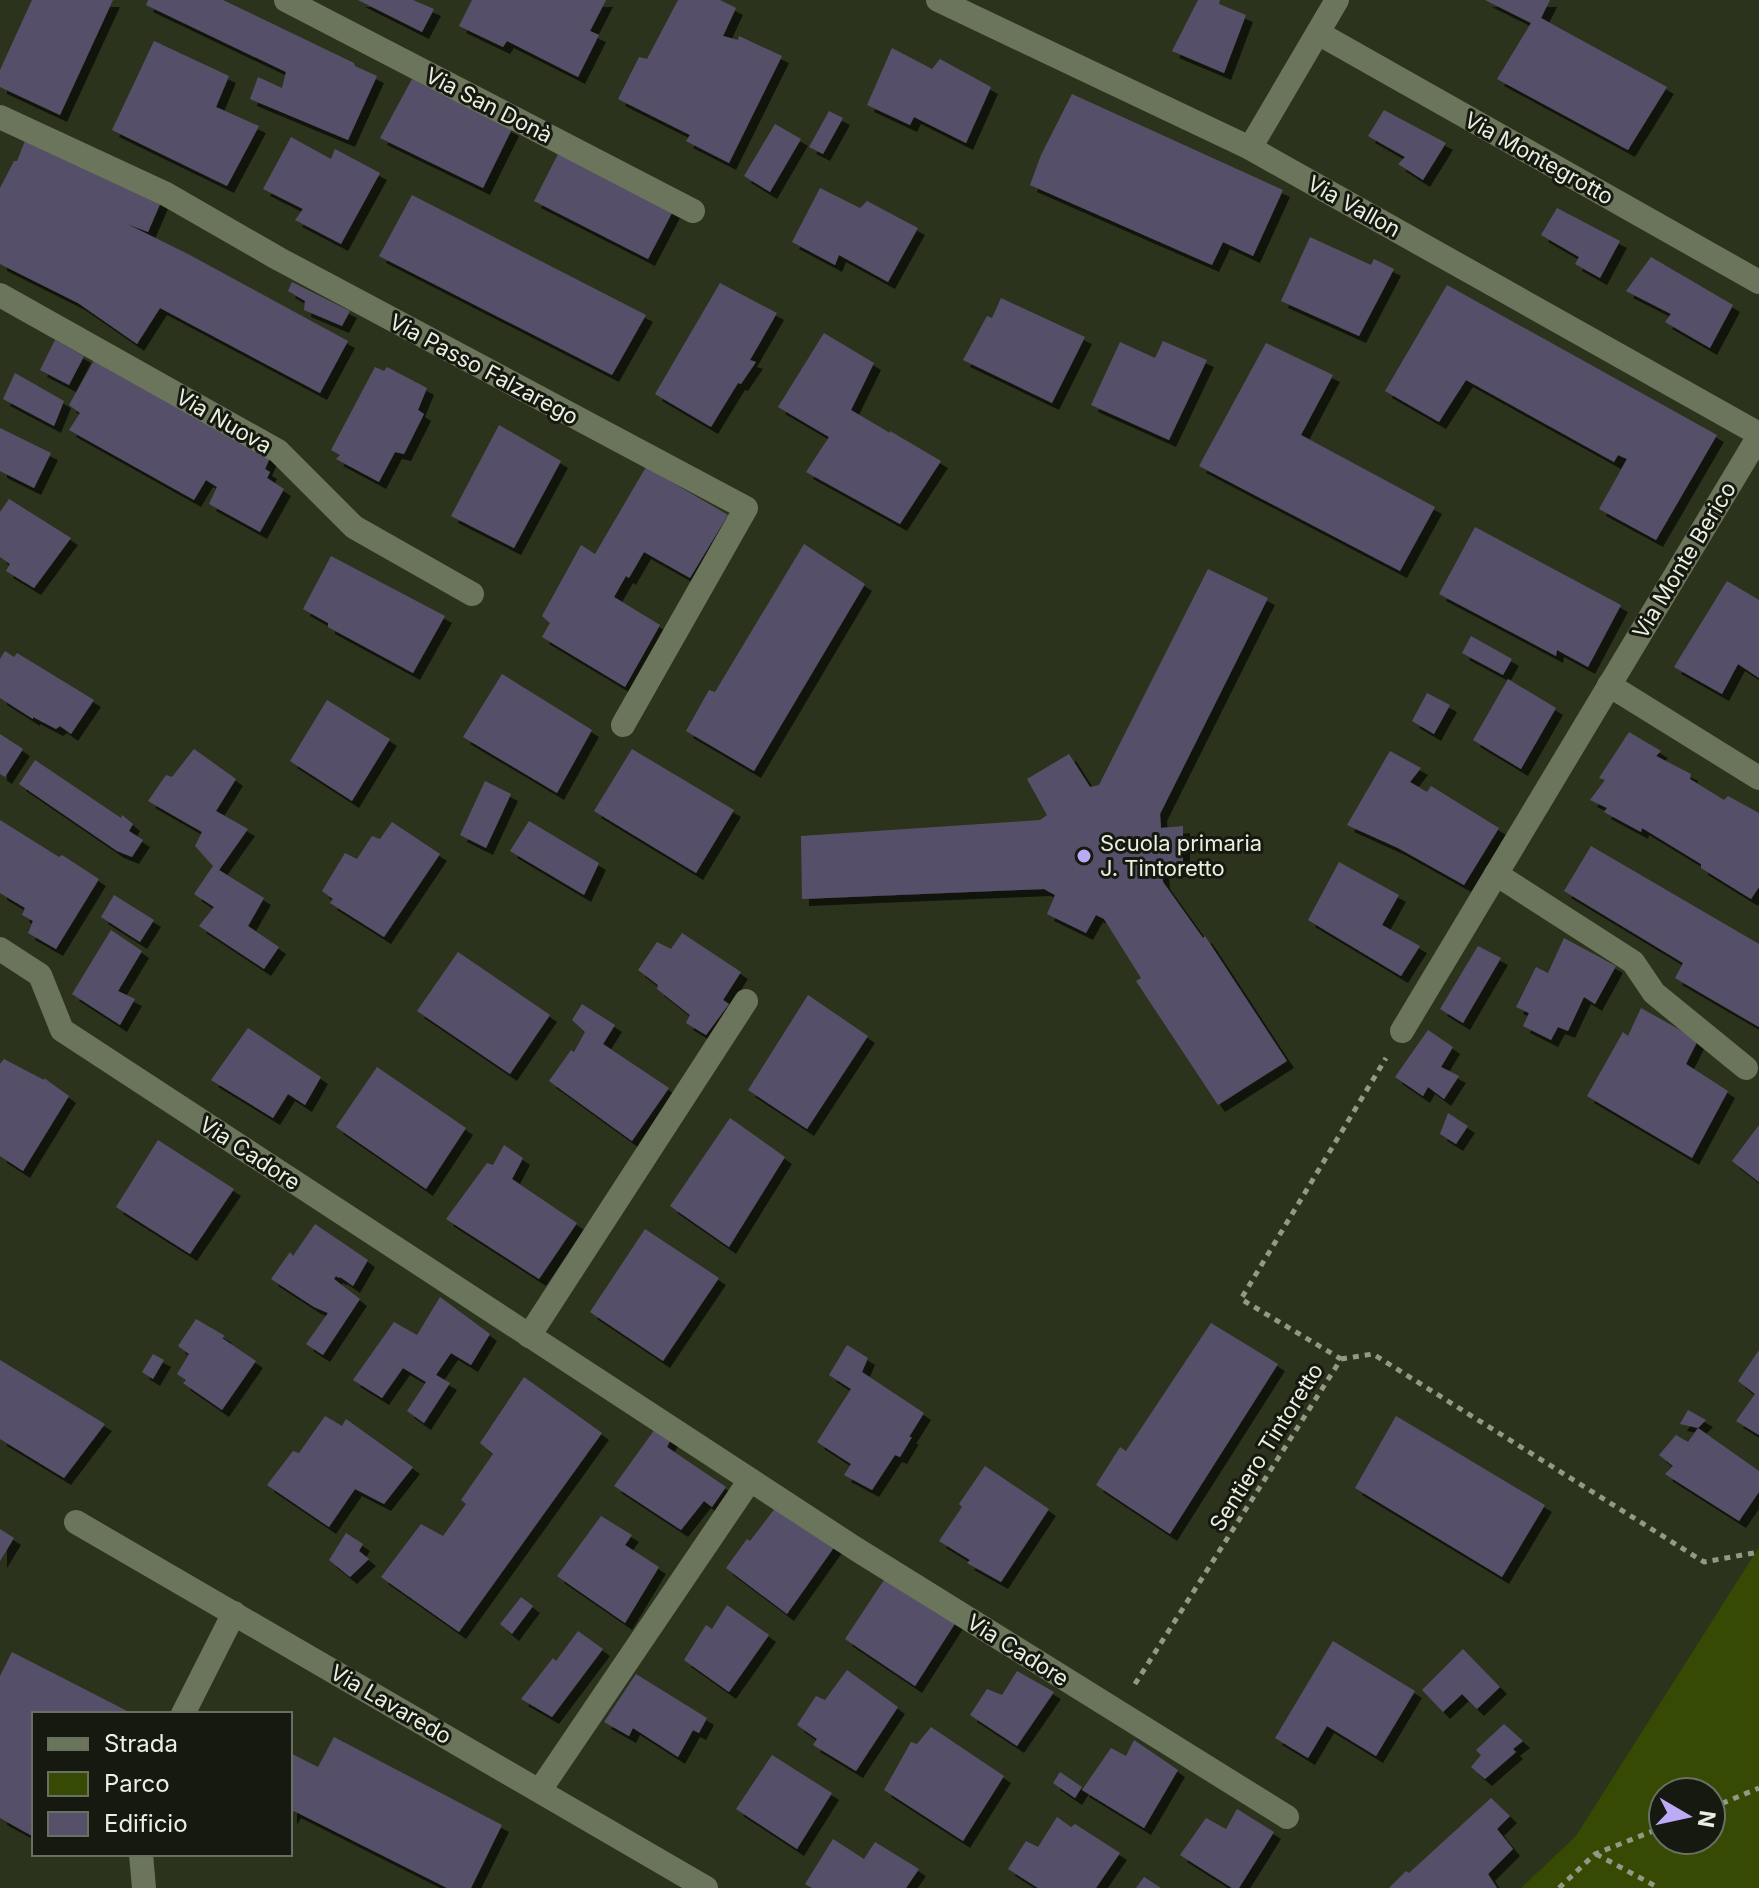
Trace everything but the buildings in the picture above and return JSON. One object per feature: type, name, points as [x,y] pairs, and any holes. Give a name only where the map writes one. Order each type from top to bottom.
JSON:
[{"type":"street","name":"Via San Donà","points":[[286,0],[693,211]]},
{"type":"street","name":"Via Vallon","points":[[938,0],[1250,148],[1759,435]]},
{"type":"street","points":[[1250,148],[1337,0]]},
{"type":"street","name":"Via Montegrotto","points":[[1318,33],[1759,282]]},
{"type":"street","name":"Via Passo Falzarego","points":[[0,117],[166,194],[279,259],[746,508],[623,725]]},
{"type":"street","name":"Via Nuova","points":[[0,295],[278,451],[354,527],[472,594]]},
{"type":"street","name":"Via Monte Berico","points":[[1402,1031],[1759,435]]},
{"type":"street","points":[[1609,685],[1759,778]]},
{"type":"street","points":[[1496,874],[1633,962],[1654,993],[1746,1068]]},
{"type":"street","name":"Via Cadore","points":[[0,949],[40,975],[62,1030],[856,1549],[1287,1817]]},
{"type":"street","points":[[529,1336],[746,1001]]},
{"type":"street","points":[[540,1790],[750,1480]]},
{"type":"street","name":"Via Lavaredo","points":[[76,1522],[706,1888]]},
{"type":"street","points":[[184,1712],[234,1613]]},
{"type":"street","points":[[141,1856],[144,1888]]},
{"type":"path","name":"Sentiero Tintoretto","points":[[1118,1712],[1341,1359],[1241,1299],[1402,1031]]},
{"type":"path","points":[[1341,1359],[1373,1354],[1704,1562],[1759,1552]]},
{"type":"path","points":[[1727,1801],[1759,1788]]},
{"type":"path","points":[[1559,1888],[1595,1854],[1647,1833]]},
{"type":"path","points":[[1595,1854],[1659,1888]]},
{"type":"green space","points":[[1759,1547],[1759,1888],[1521,1888],[1576,1836]]},
{"type":"place","name":"Scuola primaria J. Tintoretto","points":[[1084,856]]}]
